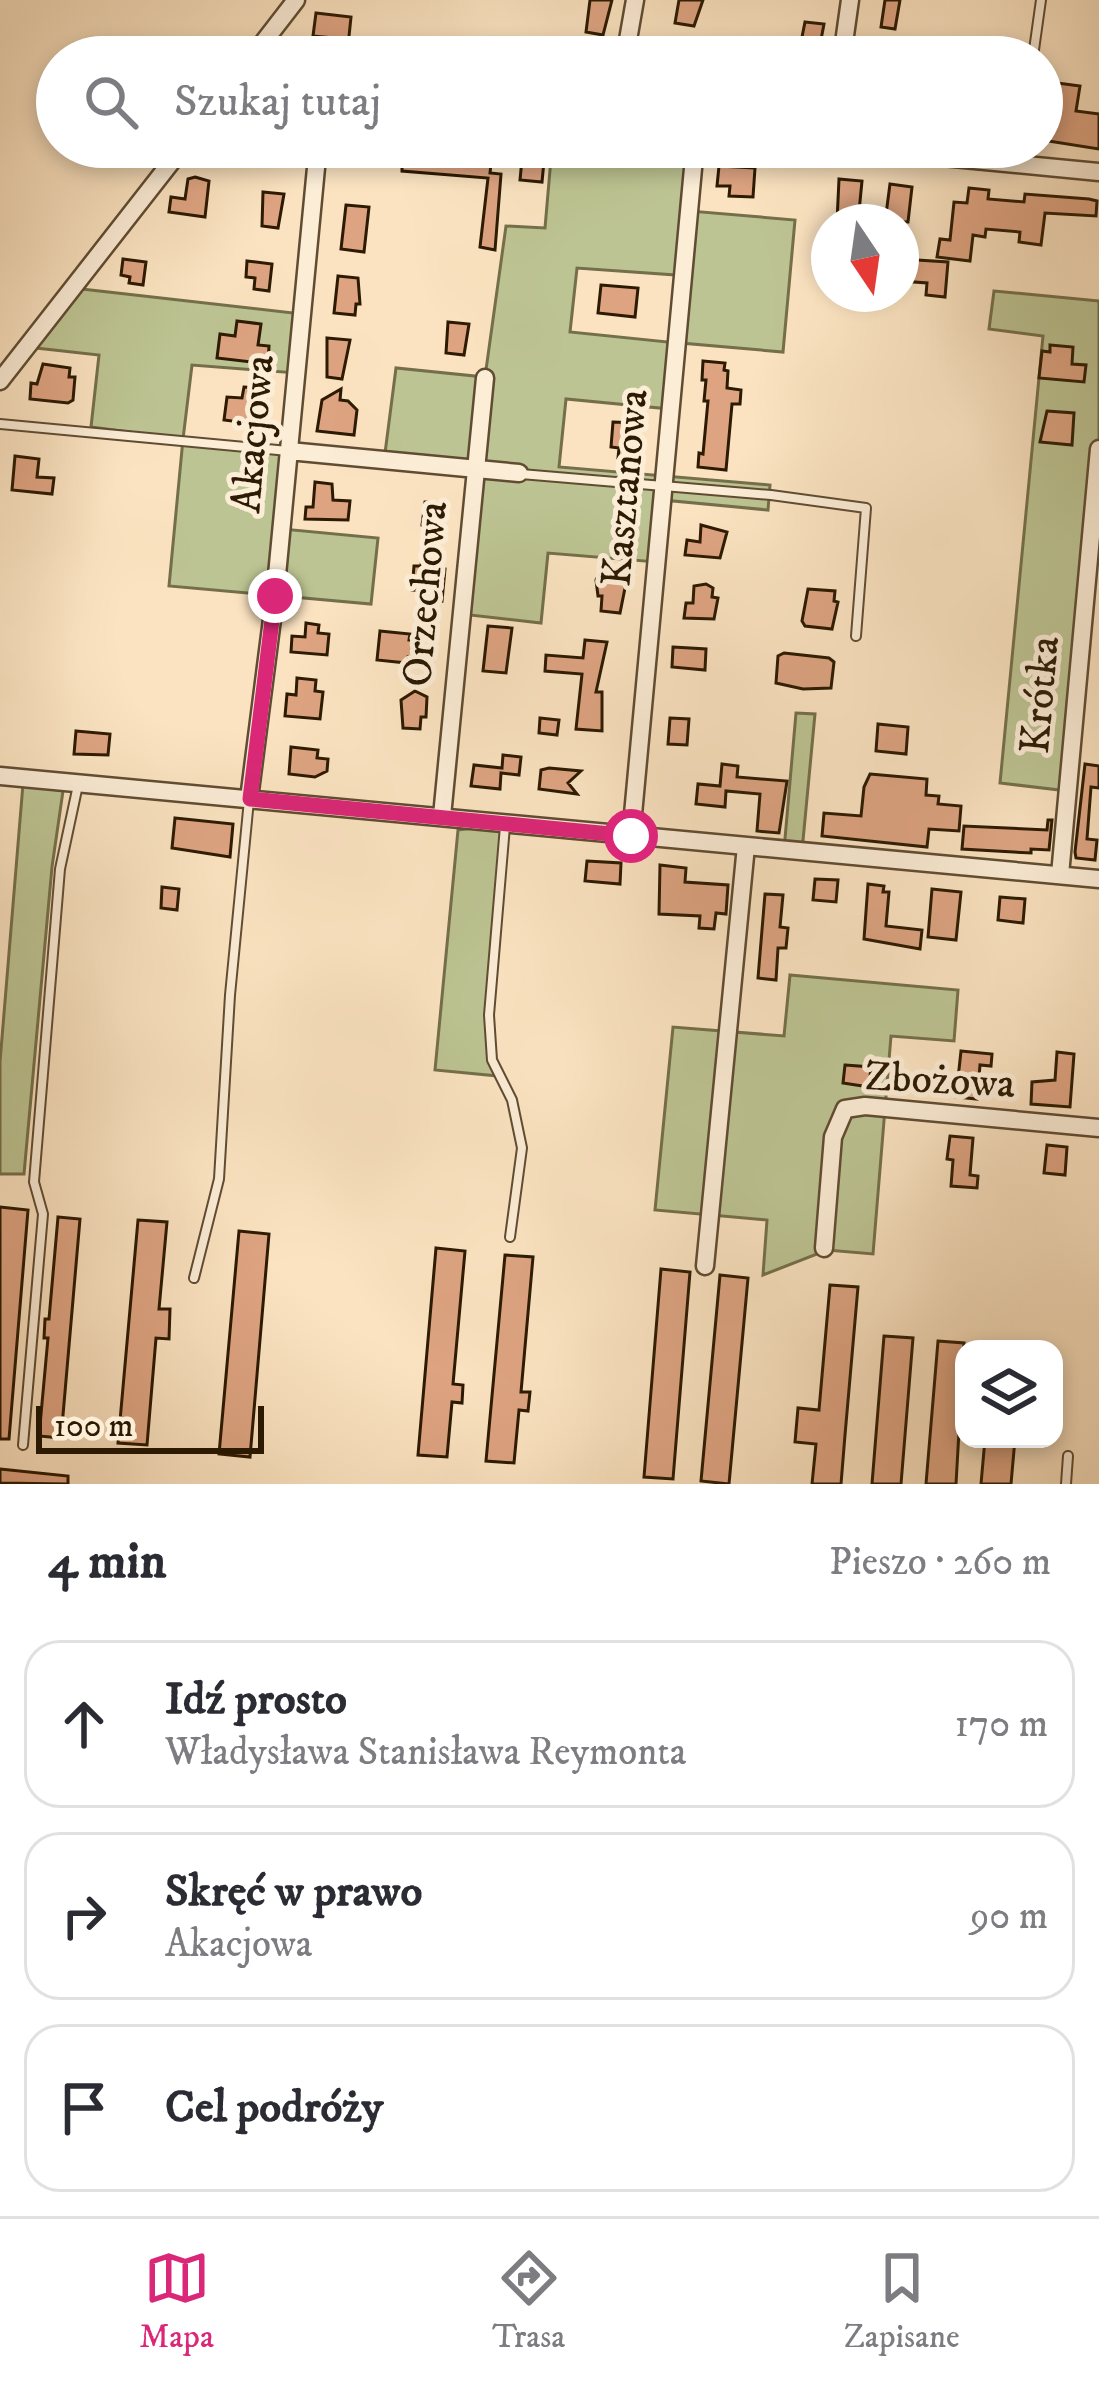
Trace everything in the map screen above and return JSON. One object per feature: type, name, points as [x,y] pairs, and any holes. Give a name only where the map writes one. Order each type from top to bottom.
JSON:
[{"type":"street","points":[[268,36],[296,0]]},
{"type":"street","points":[[629,36],[635,0]]},
{"type":"street","points":[[845,36],[850,0]]},
{"type":"street","points":[[1063,165],[1099,172]]},
{"type":"street","points":[[0,381],[167,168]]},
{"type":"street","name":"Akacjowa","points":[[250,799],[316,168]]},
{"type":"street","name":"Kasztanowa","points":[[631,836],[693,168]]},
{"type":"street","name":"Orzechowa","points":[[442,816],[484,378]]},
{"type":"street","name":"Krótka","points":[[1060,875],[1099,449]]},
{"type":"street","points":[[289,451],[520,473]]},
{"type":"street","points":[[0,776],[1099,879]]},
{"type":"street","points":[[705,1266],[746,846]]},
{"type":"street","name":"Zbożowa","points":[[824,1248],[833,1137],[844,1109],[865,1106],[1099,1128]]},
{"type":"lane","points":[[1036,36],[1041,0]]},
{"type":"lane","points":[[0,424],[289,451]]},
{"type":"lane","points":[[520,473],[866,508],[856,636]]},
{"type":"lane","points":[[23,1444],[43,1214],[34,1182],[54,936],[60,869],[79,783]]},
{"type":"lane","points":[[194,1278],[219,1179],[230,995],[250,799]]},
{"type":"lane","points":[[505,824],[489,1016],[492,1060],[512,1100],[521,1148],[510,1237]]},
{"type":"lane","points":[[1066,1484],[1068,1456]]},
{"type":"green space","points":[[550,168],[693,168],[689,211],[795,220],[783,352],[681,343],[675,275],[577,268],[570,332],[668,342],[670,409],[566,399],[559,467],[770,485],[768,510],[662,500],[656,562],[548,553],[541,623],[461,614],[474,472],[384,461],[396,368],[485,377],[506,226],[545,228]]},
{"type":"green space","points":[[73,288],[302,314],[296,373],[192,365],[183,439],[91,427],[99,355],[27,347]]},
{"type":"green space","points":[[994,291],[1099,301],[1099,455],[1068,791],[1000,783],[1043,336],[989,329]]},
{"type":"green space","points":[[183,439],[289,451],[282,529],[378,538],[371,604],[169,586]]},
{"type":"green space","points":[[796,713],[815,714],[802,851],[784,850]]},
{"type":"green space","points":[[23,784],[63,791],[24,1174],[0,1174],[0,1062]]},
{"type":"green space","points":[[505,824],[489,1015],[498,1076],[435,1070],[458,830]]},
{"type":"green space","points":[[790,975],[958,990],[954,1041],[891,1036],[873,1254],[827,1250],[763,1275],[767,1220],[655,1210],[673,1027],[784,1036]]},
{"type":"building","points":[[590,0],[612,0],[603,35],[586,32]]},
{"type":"building","points":[[679,0],[703,0],[694,26],[675,23]]},
{"type":"building","points":[[885,0],[900,0],[895,29],[881,27]]},
{"type":"building","points":[[316,13],[351,17],[349,36],[313,36]]},
{"type":"building","points":[[805,22],[824,24],[822,36],[802,36]]},
{"type":"building","points":[[1063,84],[1080,86],[1076,111],[1099,114],[1099,149],[1063,143]]},
{"type":"building","points":[[491,168],[490,173],[501,174],[495,250],[480,247],[488,178],[402,171]]},
{"type":"building","points":[[521,168],[543,168],[542,182],[520,180]]},
{"type":"building","points":[[719,168],[755,168],[753,197],[729,196],[730,186],[717,186]]},
{"type":"building","points":[[188,179],[209,181],[205,217],[169,212],[171,197],[185,199]]},
{"type":"building","points":[[839,179],[862,181],[860,204],[838,204]]},
{"type":"building","points":[[890,184],[912,187],[910,204],[887,204]]},
{"type":"building","points":[[969,188],[989,190],[988,199],[1024,202],[1025,194],[1089,199],[1097,201],[1096,216],[1045,213],[1041,245],[1019,242],[1020,232],[986,229],[985,237],[973,235],[970,261],[937,257],[940,239],[950,240],[954,202],[967,203]]},
{"type":"building","points":[[263,192],[284,194],[278,228],[262,226]]},
{"type":"building","points":[[346,205],[369,207],[364,252],[341,249]]},
{"type":"building","points":[[123,259],[146,262],[143,285],[129,283],[130,277],[121,275]]},
{"type":"building","points":[[919,260],[948,262],[945,297],[926,295],[927,283],[919,282]]},
{"type":"building","points":[[247,261],[272,264],[269,291],[254,289],[255,278],[246,277]]},
{"type":"building","points":[[338,276],[358,278],[360,304],[356,304],[355,315],[334,313]]},
{"type":"building","points":[[601,285],[638,288],[635,317],[598,313]]},
{"type":"building","points":[[237,321],[261,324],[258,345],[269,346],[268,364],[217,358],[220,334],[235,336]]},
{"type":"building","points":[[448,322],[469,324],[464,355],[446,353]]},
{"type":"building","points":[[327,338],[350,340],[342,379],[327,377]]},
{"type":"building","points":[[1050,345],[1073,347],[1072,364],[1086,365],[1084,382],[1039,378],[1042,351],[1050,352]]},
{"type":"building","points":[[703,361],[725,363],[727,388],[741,390],[740,404],[732,404],[726,470],[698,467],[708,401],[704,401]]},
{"type":"building","points":[[43,364],[70,368],[69,377],[75,377],[73,400],[30,399],[31,383],[37,384]]},
{"type":"building","points":[[244,387],[267,389],[263,425],[224,420],[227,397],[242,398]]},
{"type":"building","points":[[341,389],[340,400],[357,410],[354,435],[317,431],[322,400]]},
{"type":"building","points":[[1047,411],[1074,413],[1072,445],[1040,442]]},
{"type":"building","points":[[613,422],[634,423],[631,460],[618,458],[619,448],[611,447]]},
{"type":"building","points":[[15,456],[39,459],[37,477],[54,478],[52,494],[12,490]]},
{"type":"building","points":[[315,482],[332,484],[333,500],[350,501],[348,520],[305,519],[306,507],[313,507]]},
{"type":"building","points":[[425,502],[444,503],[439,527],[422,525]]},
{"type":"building","points":[[701,525],[727,532],[720,558],[685,555],[687,540],[700,542]]},
{"type":"building","points":[[422,557],[435,558],[434,567],[445,569],[442,601],[422,599],[423,591],[412,590],[414,566],[421,566]]},
{"type":"building","points":[[617,567],[624,572],[626,583],[620,613],[601,611],[596,580],[601,570]]},
{"type":"building","points":[[694,586],[713,588],[712,597],[718,598],[714,619],[684,618],[686,603],[693,603]]},
{"type":"building","points":[[808,589],[835,591],[838,602],[832,629],[805,626],[802,621]]},
{"type":"building","points":[[306,623],[319,625],[318,633],[329,634],[327,655],[291,652],[292,636],[305,637]]},
{"type":"building","points":[[488,626],[512,628],[506,673],[483,671]]},
{"type":"building","points":[[380,631],[410,634],[409,640],[419,641],[417,658],[408,657],[407,663],[377,660]]},
{"type":"building","points":[[585,640],[607,642],[596,692],[602,692],[602,731],[576,729],[582,674],[545,671],[546,655],[583,658]]},
{"type":"building","points":[[673,647],[706,649],[705,670],[672,667]]},
{"type":"building","points":[[778,656],[829,658],[834,662],[831,688],[776,683]]},
{"type":"building","points":[[297,678],[316,680],[315,691],[323,692],[320,719],[285,716],[287,694],[296,695]]},
{"type":"building","points":[[415,691],[427,697],[426,717],[421,717],[420,729],[403,728],[401,700]]},
{"type":"building","points":[[540,718],[559,720],[557,735],[539,733]]},
{"type":"building","points":[[670,718],[689,719],[687,745],[668,744]]},
{"type":"building","points":[[878,724],[908,727],[906,754],[876,751]]},
{"type":"building","points":[[76,731],[110,734],[108,755],[74,754]]},
{"type":"building","points":[[291,747],[318,750],[317,758],[328,759],[327,771],[315,777],[289,774]]},
{"type":"building","points":[[503,755],[521,757],[519,775],[501,773],[500,789],[471,786],[474,765],[502,768]]},
{"type":"building","points":[[722,764],[738,766],[737,777],[787,781],[779,833],[757,831],[760,794],[726,791],[725,807],[696,804],[698,784],[720,786]]},
{"type":"building","points":[[1085,764],[1099,766],[1099,788],[1091,787],[1087,839],[1097,840],[1095,860],[1076,858],[1075,852]]},
{"type":"building","points":[[541,770],[581,771],[568,783],[577,794],[539,789]]},
{"type":"building","points":[[870,774],[927,779],[926,795],[939,796],[938,804],[961,806],[959,831],[929,829],[927,847],[822,836],[824,813],[861,816]]},
{"type":"building","points":[[175,818],[233,824],[230,857],[172,848]]},
{"type":"building","points":[[1052,820],[1049,850],[962,849],[964,826],[1047,830]]},
{"type":"building","points":[[587,861],[621,863],[620,884],[585,881]]},
{"type":"building","points":[[660,865],[686,868],[685,882],[728,885],[726,914],[716,913],[714,929],[699,928],[700,916],[659,914]]},
{"type":"building","points":[[815,879],[838,880],[836,902],[813,900]]},
{"type":"building","points":[[868,884],[884,886],[883,892],[889,892],[886,926],[922,930],[920,949],[864,939]]},
{"type":"building","points":[[162,887],[179,889],[177,910],[161,908]]},
{"type":"building","points":[[932,889],[961,892],[956,940],[928,937]]},
{"type":"building","points":[[765,894],[783,895],[780,927],[788,928],[786,948],[778,948],[776,980],[758,978]]},
{"type":"building","points":[[1000,897],[1025,899],[1023,923],[998,920]]},
{"type":"building","points":[[961,1051],[992,1054],[991,1066],[980,1065],[977,1099],[956,1097]]},
{"type":"building","points":[[1057,1052],[1074,1054],[1070,1107],[1031,1104],[1032,1082],[1055,1080]]},
{"type":"building","points":[[845,1065],[871,1067],[869,1087],[843,1083]]},
{"type":"building","points":[[950,1136],[973,1138],[970,1175],[978,1176],[977,1188],[951,1186]]},
{"type":"building","points":[[1047,1145],[1067,1147],[1065,1175],[1044,1173]]},
{"type":"building","points":[[0,1207],[28,1210],[9,1439],[0,1439]]},
{"type":"building","points":[[58,1217],[80,1219],[61,1438],[39,1436],[48,1338],[44,1338],[45,1319],[49,1319]]},
{"type":"building","points":[[138,1220],[167,1222],[159,1309],[170,1309],[169,1339],[156,1338],[147,1445],[118,1443]]},
{"type":"building","points":[[239,1231],[269,1234],[250,1457],[219,1454]]},
{"type":"building","points":[[436,1248],[465,1251],[453,1384],[463,1385],[462,1403],[452,1402],[447,1457],[418,1455]]},
{"type":"building","points":[[505,1255],[533,1257],[521,1392],[530,1392],[528,1411],[519,1410],[514,1463],[486,1461]]},
{"type":"building","points":[[661,1269],[690,1272],[673,1479],[644,1477]]},
{"type":"building","points":[[720,1275],[748,1278],[729,1484],[701,1481]]},
{"type":"building","points":[[830,1285],[858,1287],[841,1484],[812,1484],[816,1444],[795,1442],[798,1408],[819,1410]]},
{"type":"building","points":[[884,1336],[913,1338],[901,1484],[872,1484]]},
{"type":"building","points":[[938,1341],[955,1342],[956,1484],[926,1484]]},
{"type":"building","points":[[984,1448],[1014,1448],[1011,1484],[981,1484]]},
{"type":"building","points":[[0,1469],[68,1476],[68,1484],[0,1483]]},
{"type":"route","points":[[275,596],[250,799],[631,836]]}]
